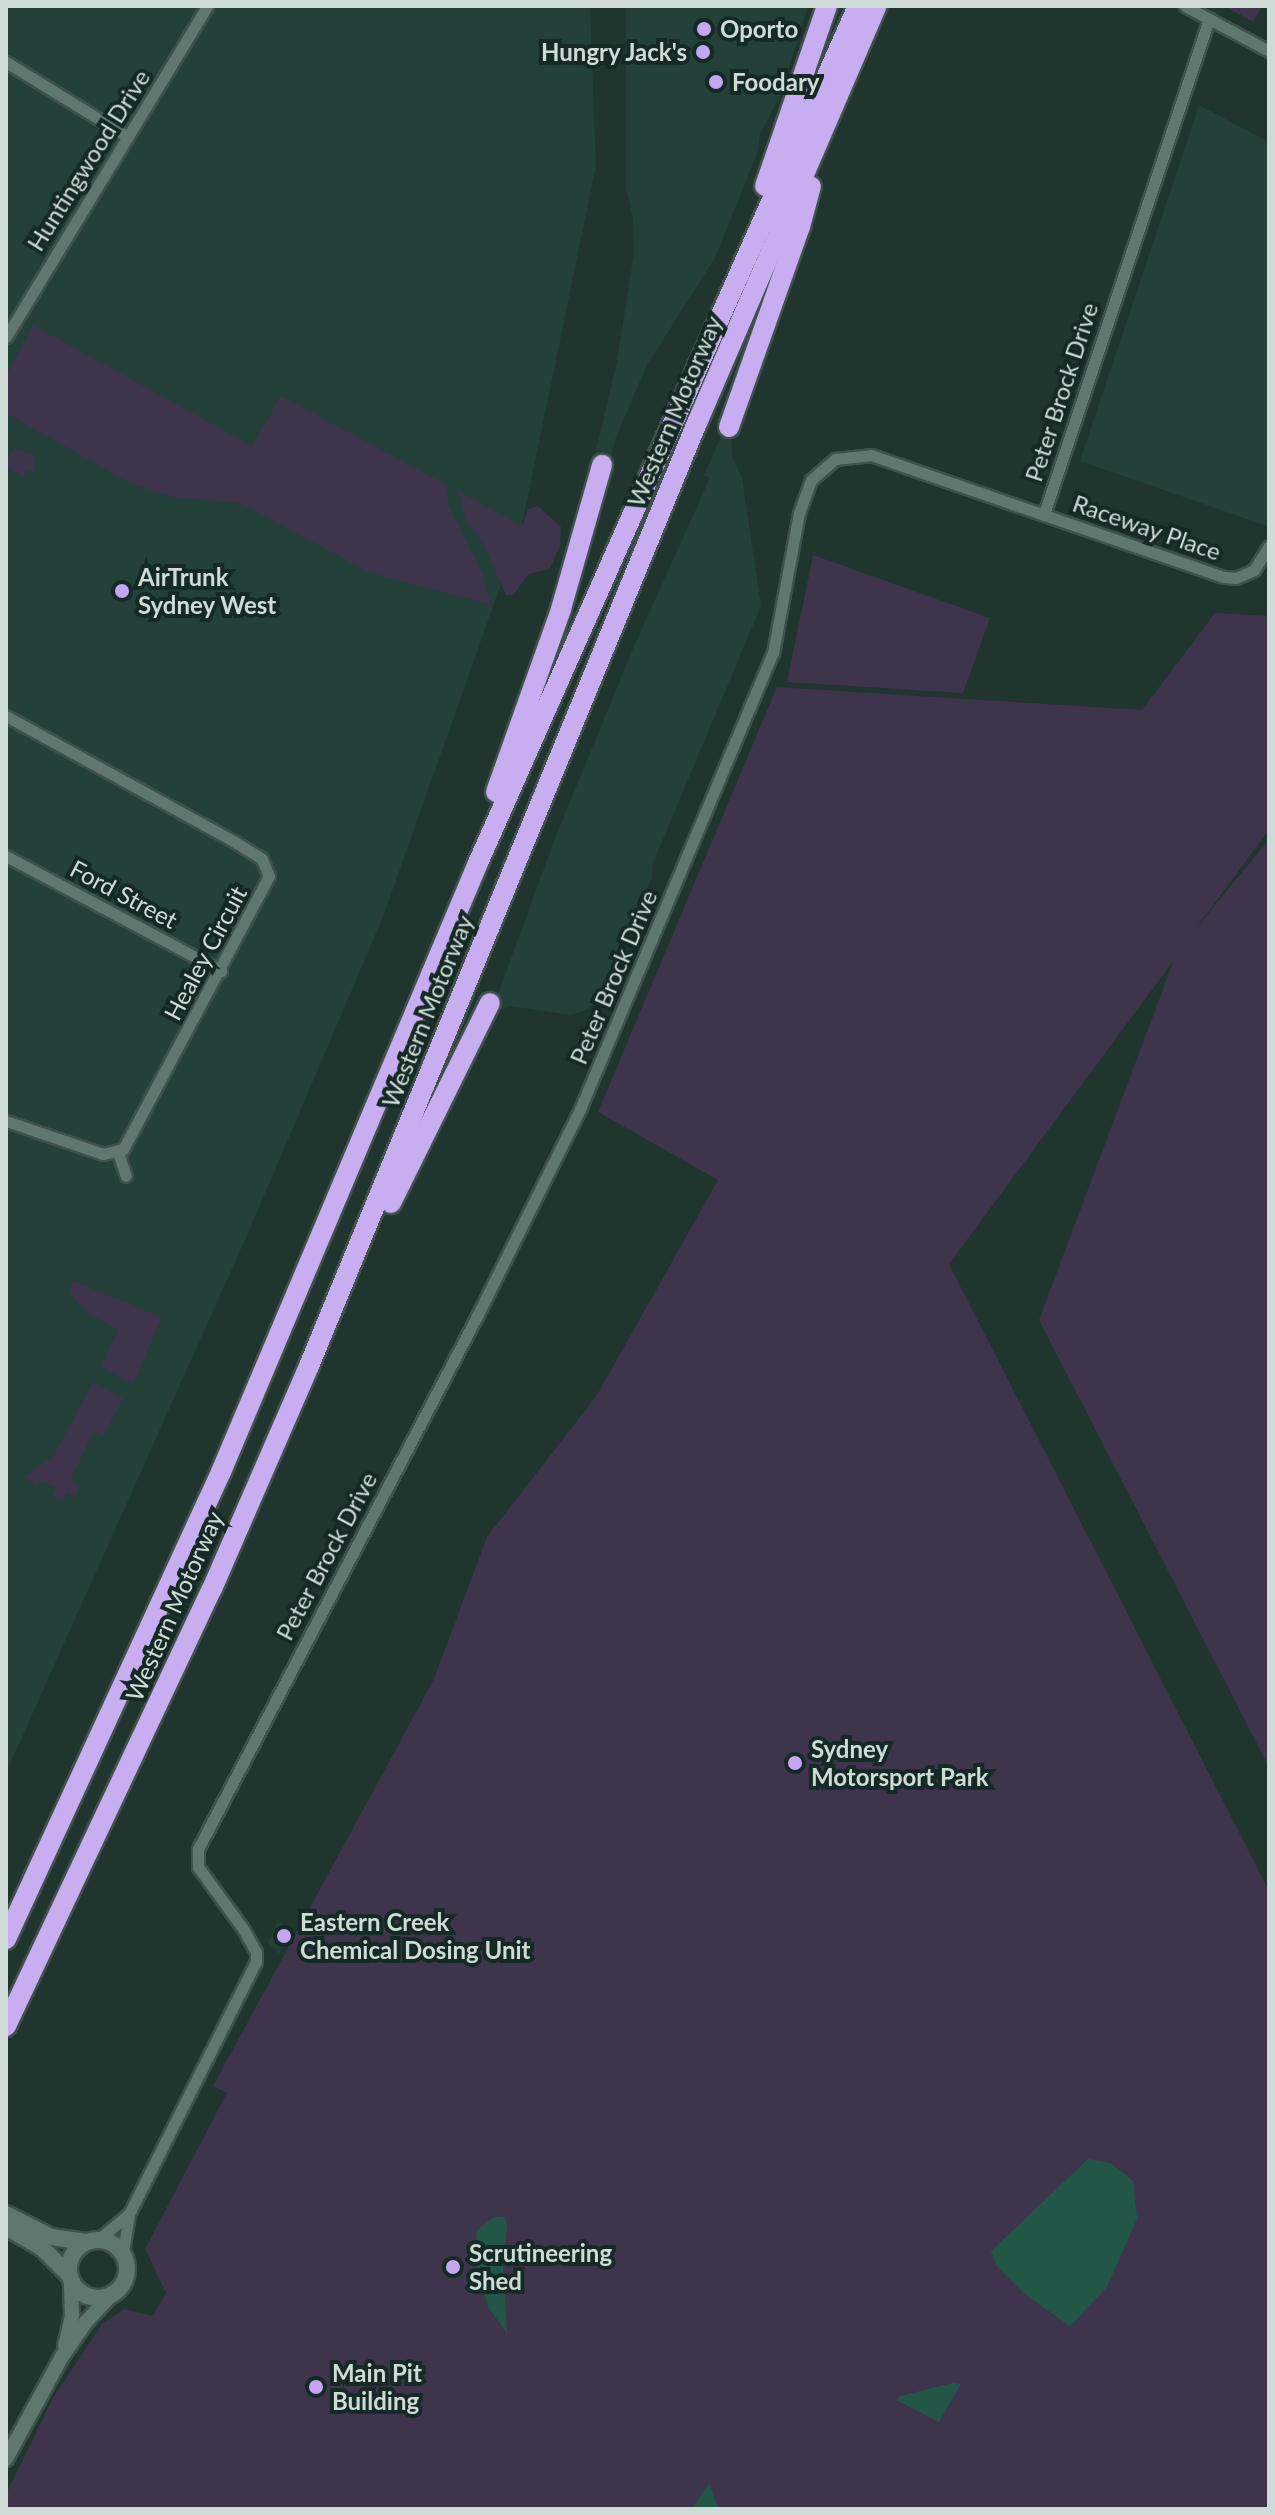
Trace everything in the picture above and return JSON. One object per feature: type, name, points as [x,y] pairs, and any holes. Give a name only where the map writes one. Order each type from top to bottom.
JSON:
[{"type":"highway","points":[[713,337],[733,267],[800,92],[827,6]]},
{"type":"highway","name":"Western Motorway","points":[[6,1939],[214,1487],[478,863],[858,6]]},
{"type":"highway","name":"Western Motorway","points":[[6,2026],[199,1617],[309,1366],[676,475],[877,6]]},
{"type":"highway","points":[[729,427],[800,227],[828,120]]},
{"type":"highway","points":[[478,863],[473,852],[561,609],[602,465]]},
{"type":"highway","points":[[309,1366],[357,1280],[401,1180],[490,1003]]},
{"type":"main road","points":[[6,2214],[51,2237],[112,2243],[123,2252],[127,2276],[122,2287],[110,2296],[88,2296],[42,2248],[6,2227]]},
{"type":"main road","points":[[70,2278],[73,2254],[92,2240]]},
{"type":"street","name":"Huntingwood Drive","points":[[6,337],[207,6]]},
{"type":"street","points":[[1185,6],[1269,51]]},
{"type":"street","name":"Peter Brock Drive","points":[[123,2252],[129,2214],[256,1962],[256,1952],[244,1930],[198,1867],[198,1849],[457,1353],[580,1109],[773,653],[799,513],[811,480],[835,459],[871,455],[1044,514],[1209,19]]},
{"type":"street","points":[[6,62],[128,137]]},
{"type":"street","name":"Raceway Place","points":[[1044,514],[1224,577],[1236,578],[1254,570],[1269,546]]},
{"type":"street","name":"Healey Circuit","points":[[6,716],[262,859],[269,876],[130,1141],[118,1153]]},
{"type":"street","name":"Ford Street","points":[[6,856],[221,971]]},
{"type":"street","points":[[6,1121],[103,1154],[118,1153],[126,1176]]},
{"type":"street","name":"Peter Brock Drive","points":[[92,2240],[129,2214]]},
{"type":"street","points":[[61,2358],[72,2315],[70,2278]]},
{"type":"street","points":[[6,2459],[61,2358],[86,2322],[110,2296]]},
{"type":"shaded area","points":[[6,6],[590,6],[596,166],[522,525],[383,917],[249,1231],[6,1773]]},
{"type":"shaded area","points":[[626,6],[808,6],[781,94],[760,134],[758,151],[715,258],[647,365],[616,437],[608,467],[593,463],[616,366],[634,254],[633,219],[626,188]]},
{"type":"shaded area","points":[[1224,6],[1262,6],[1253,22]]},
{"type":"shaded area","points":[[1199,105],[1269,142],[1267,526],[1080,461]]},
{"type":"shaded area","points":[[33,325],[252,446],[281,396],[447,485],[448,505],[483,574],[491,605],[368,572],[240,503],[171,497],[130,483],[6,413],[6,376]]},
{"type":"shaded area","points":[[726,425],[731,428],[732,455],[742,478],[761,606],[653,863],[652,878],[597,1000],[586,1010],[571,1015],[509,1006],[491,1013],[557,833],[635,644],[710,478],[704,475]]},
{"type":"shaded area","points":[[15,448],[35,456],[34,472],[28,470],[24,477],[6,467],[6,459]]},
{"type":"shaded area","points":[[458,491],[522,526],[528,509],[538,506],[561,527],[560,545],[550,569],[529,574],[513,595],[506,595],[484,545],[466,520]]},
{"type":"shaded area","points":[[813,555],[990,618],[963,693],[787,682]]},
{"type":"shaded area","name":"Sydney Motorsport Park","points":[[1215,613],[1269,616],[1269,830],[1194,931],[1269,839],[1269,1767],[1039,1320],[1174,960],[949,1264],[1269,1891],[1269,2509],[6,2509],[6,2494],[53,2398],[102,2324],[124,2309],[153,2316],[166,2293],[145,2249],[227,2093],[213,2086],[434,1679],[487,1537],[597,1395],[718,1180],[598,1112],[777,687],[1142,710]]},
{"type":"shaded area","points":[[73,1281],[162,1317],[133,1384],[101,1366],[118,1330],[86,1312],[69,1292]]},
{"type":"shaded area","points":[[93,1382],[123,1398],[104,1435],[94,1431],[70,1480],[80,1485],[75,1497],[67,1493],[63,1501],[53,1496],[56,1488],[39,1480],[36,1486],[25,1477],[54,1455]]},
{"type":"shaded area","points":[[278,1921],[293,1929],[279,1954],[268,1942]]},
{"type":"shaded area","points":[[1088,2159],[1111,2163],[1133,2181],[1137,2219],[1107,2287],[1070,2326],[1026,2295],[996,2265],[991,2251]]},
{"type":"shaded area","points":[[494,2217],[505,2217],[507,2226],[503,2263],[507,2333],[488,2307],[478,2270],[476,2231]]},
{"type":"shaded area","points":[[953,2383],[961,2384],[939,2422],[896,2400],[900,2396]]},
{"type":"shaded area","points":[[709,2483],[718,2509],[692,2509]]},
{"type":"place","name":"Oporto","points":[[704,29]]},
{"type":"place","name":"Hungry Jack's","points":[[703,52]]},
{"type":"place","name":"Foodary","points":[[716,82]]},
{"type":"place","name":"AirTrunk Sydney West","points":[[122,591]]},
{"type":"place","name":"Sydney Motorsport Park","points":[[795,1763]]},
{"type":"place","name":"Eastern Creek Chemical Dosing Unit","points":[[284,1936]]},
{"type":"place","name":"Scrutineering Shed","points":[[453,2267]]},
{"type":"place","name":"Main Pit Building","points":[[316,2387]]}]
